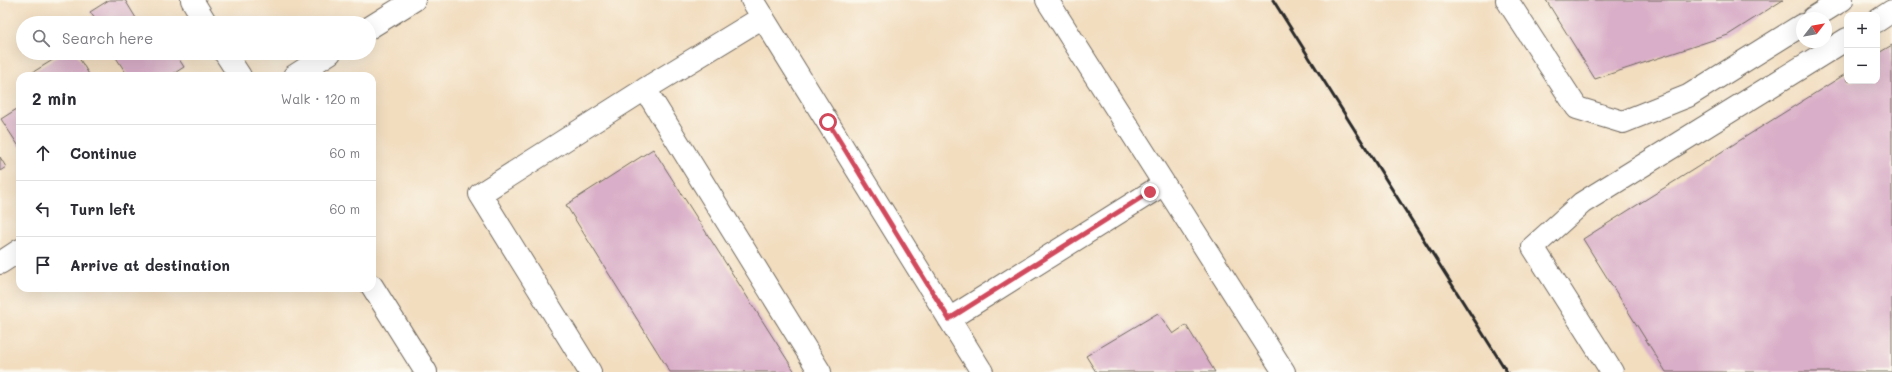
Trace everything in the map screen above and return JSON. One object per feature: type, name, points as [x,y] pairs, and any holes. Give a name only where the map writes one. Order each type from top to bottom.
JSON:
[{"type":"street","points":[[192,0],[202,16]]},
{"type":"street","points":[[376,24],[414,0]]},
{"type":"street","points":[[1047,0],[1284,372]]},
{"type":"street","points":[[1507,0],[1577,108],[1623,122],[1688,96],[1796,29]]},
{"type":"street","points":[[1823,12],[1842,0]]},
{"type":"street","points":[[590,372],[480,194],[645,89],[758,9],[982,372]]},
{"type":"street","points":[[1880,18],[1892,11]]},
{"type":"street","points":[[1612,372],[1533,247],[1582,203],[1844,41]]},
{"type":"street","points":[[230,60],[237,72]]},
{"type":"street","points":[[300,72],[319,60]]},
{"type":"street","points":[[645,89],[820,372]]},
{"type":"street","points":[[949,319],[1164,184]]},
{"type":"street","points":[[0,263],[16,253]]},
{"type":"street","points":[[376,292],[426,372]]},
{"type":"building","points":[[109,0],[125,0],[135,16],[93,16],[90,12]]},
{"type":"building","points":[[1546,0],[1783,0],[1728,35],[1595,79]]},
{"type":"building","points":[[1892,45],[1892,372],[1666,372],[1583,239],[1844,75],[1844,84],[1880,84],[1880,52]]},
{"type":"building","points":[[53,60],[80,60],[88,72],[33,72]]},
{"type":"building","points":[[118,60],[180,60],[184,67],[176,72],[125,72]]},
{"type":"building","points":[[16,110],[16,142],[1,119]]},
{"type":"building","points":[[653,149],[795,372],[670,372],[566,205]]},
{"type":"building","points":[[0,157],[6,167],[0,171]]},
{"type":"building","points":[[1158,313],[1173,334],[1186,325],[1215,372],[1096,372],[1086,356]]},
{"type":"railway","points":[[1273,0],[1507,372]]},
{"type":"route","points":[[828,122],[949,319],[1150,192]]}]
